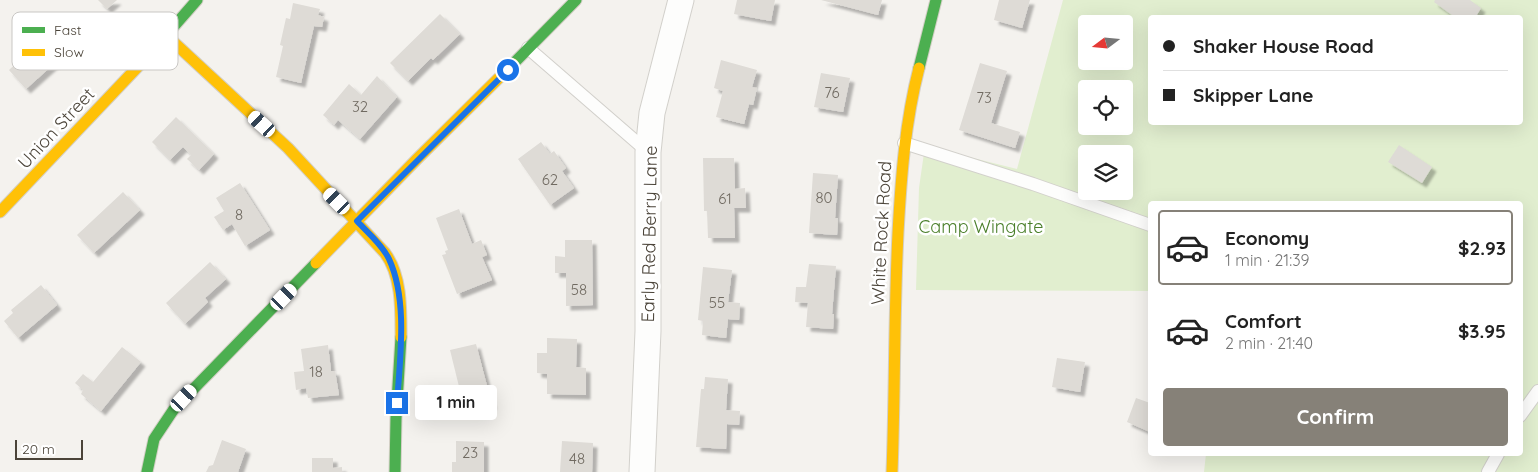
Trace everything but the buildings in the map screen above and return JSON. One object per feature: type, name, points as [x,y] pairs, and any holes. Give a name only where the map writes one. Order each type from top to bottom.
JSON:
[{"type":"street","name":"Union Street","points":[[178,23],[197,0]]},
{"type":"street","points":[[147,472],[154,439],[174,409],[576,0]]},
{"type":"street","name":"Early Red Berry Lane","points":[[642,472],[648,322],[648,152],[652,113],[681,0]]},
{"type":"street","name":"White Rock Road","points":[[892,472],[896,255],[901,168],[916,79],[936,0]]},
{"type":"street","points":[[178,46],[288,148],[388,257],[400,305],[401,349],[395,472]]},
{"type":"street","name":"Union Street","points":[[0,212],[135,70]]},
{"type":"lane","points":[[528,48],[648,152]]},
{"type":"lane","points":[[904,143],[1033,184],[1148,224]]},
{"type":"lane","points":[[1523,412],[1538,391]]},
{"type":"lane","points":[[1488,472],[1497,456]]},
{"type":"green space","name":"Camp Wingate","points":[[1063,0],[1538,0],[1538,472],[1204,472],[1206,456],[1523,456],[1523,201],[1148,201],[1148,291],[916,290],[919,188],[925,146],[1017,169]]},
{"type":"traffic: fast","points":[[178,22],[197,0]]},
{"type":"traffic: fast","points":[[513,64],[576,0]]},
{"type":"traffic: fast","points":[[919,68],[936,0]]},
{"type":"traffic: fast","points":[[147,472],[154,439],[174,409],[316,263]]},
{"type":"traffic: fast","points":[[395,472],[401,337]]},
{"type":"traffic: slow","points":[[178,46],[288,148],[385,253],[391,262],[398,283],[401,337]]},
{"type":"traffic: slow","points":[[316,263],[513,64]]},
{"type":"traffic: slow","points":[[892,472],[899,212],[907,129],[919,68]]},
{"type":"traffic: slow","points":[[0,212],[135,70]]},
{"type":"route","points":[[397,403],[401,349],[400,305],[396,278],[388,257],[357,221],[508,70]]}]
